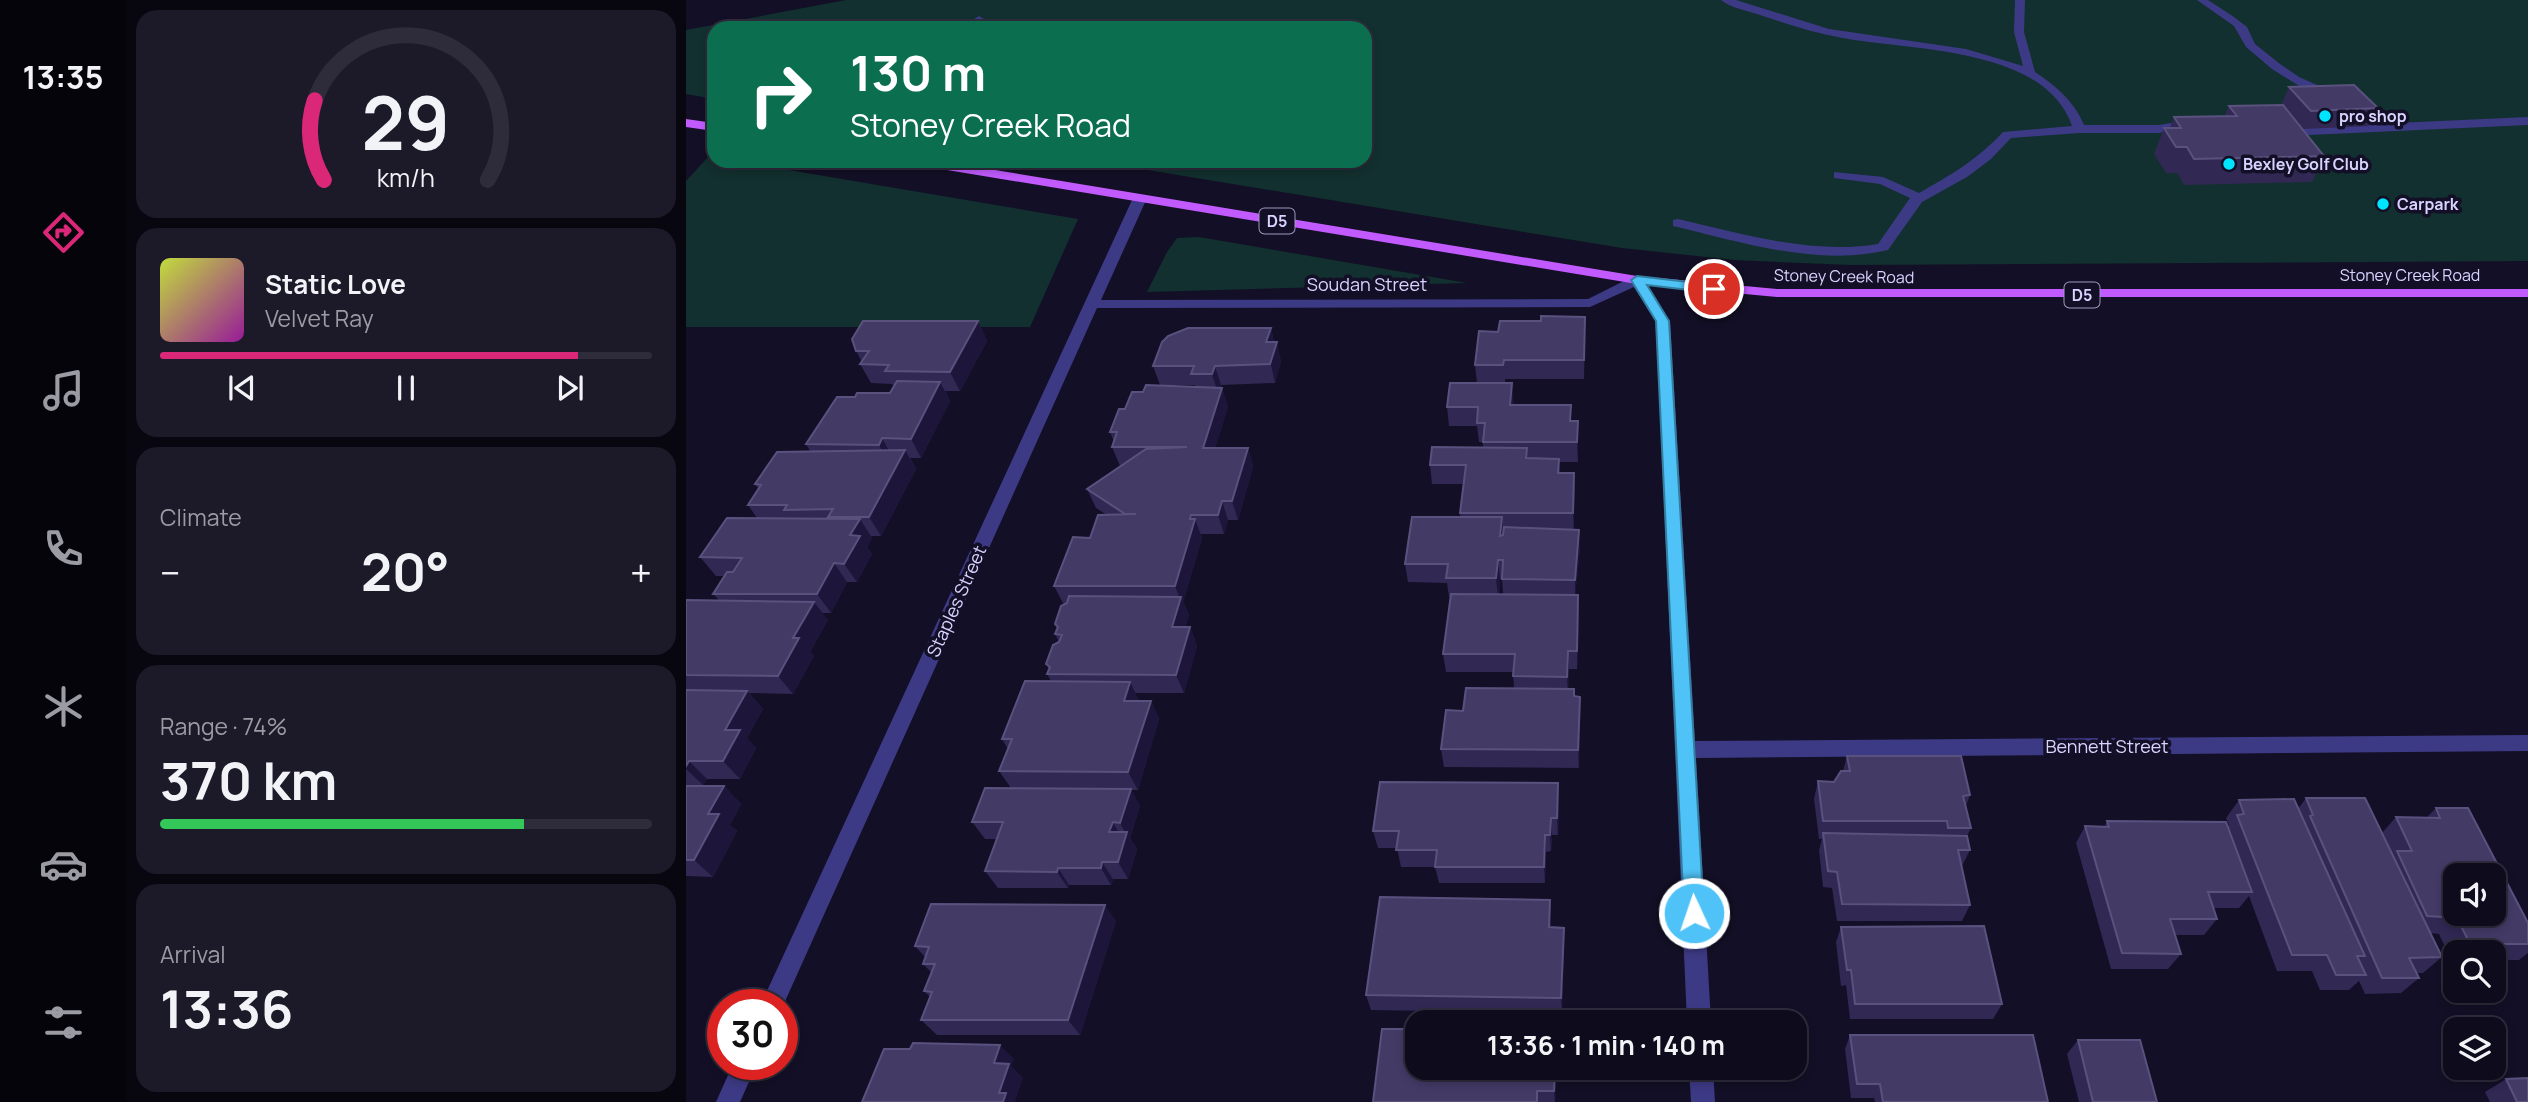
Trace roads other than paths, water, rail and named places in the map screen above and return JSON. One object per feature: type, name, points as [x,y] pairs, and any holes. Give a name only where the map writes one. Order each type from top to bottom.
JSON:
[{"type":"main road","points":[[686,123],[707,126]]},
{"type":"main road","name":"Stoney Creek Road","points":[[959,168],[1637,280],[1752,291],[1873,295],[2528,293]]},
{"type":"street","points":[[1726,0],[1809,28],[1863,38],[1912,43],[1999,61],[2030,71],[2061,96],[2079,129]]},
{"type":"street","points":[[2020,0],[2019,32],[2030,71]]},
{"type":"street","points":[[2202,0],[2238,23],[2249,35],[2250,45],[2275,66],[2308,88],[2344,96]]},
{"type":"street","points":[[2366,117],[2379,129]]},
{"type":"street","points":[[2266,124],[2290,126],[2302,131],[2528,121]]},
{"type":"street","points":[[1678,223],[1827,250],[1873,250],[1882,247],[1917,199],[1963,174],[1987,156],[2007,135],[2079,129],[2159,129],[2203,122]]},
{"type":"street","points":[[1838,176],[1882,181],[1904,188],[1917,199]]},
{"type":"street","name":"Staples Street","points":[[779,989],[1140,198]]},
{"type":"street","points":[[1637,280],[1663,321],[1698,1010]]},
{"type":"street","name":"Soudan Street","points":[[1092,304],[1590,303],[1637,280]]},
{"type":"street","name":"Bennett Street","points":[[1687,750],[2528,743]]},
{"type":"street","points":[[728,1102],[738,1080]]},
{"type":"street","points":[[1702,1080],[1703,1102]]},
{"type":"place","name":"pro shop","points":[[2325,116]]},
{"type":"place","name":"Bexley Golf Club","points":[[2229,164]]},
{"type":"place","name":"Carpark","points":[[2383,204]]}]
